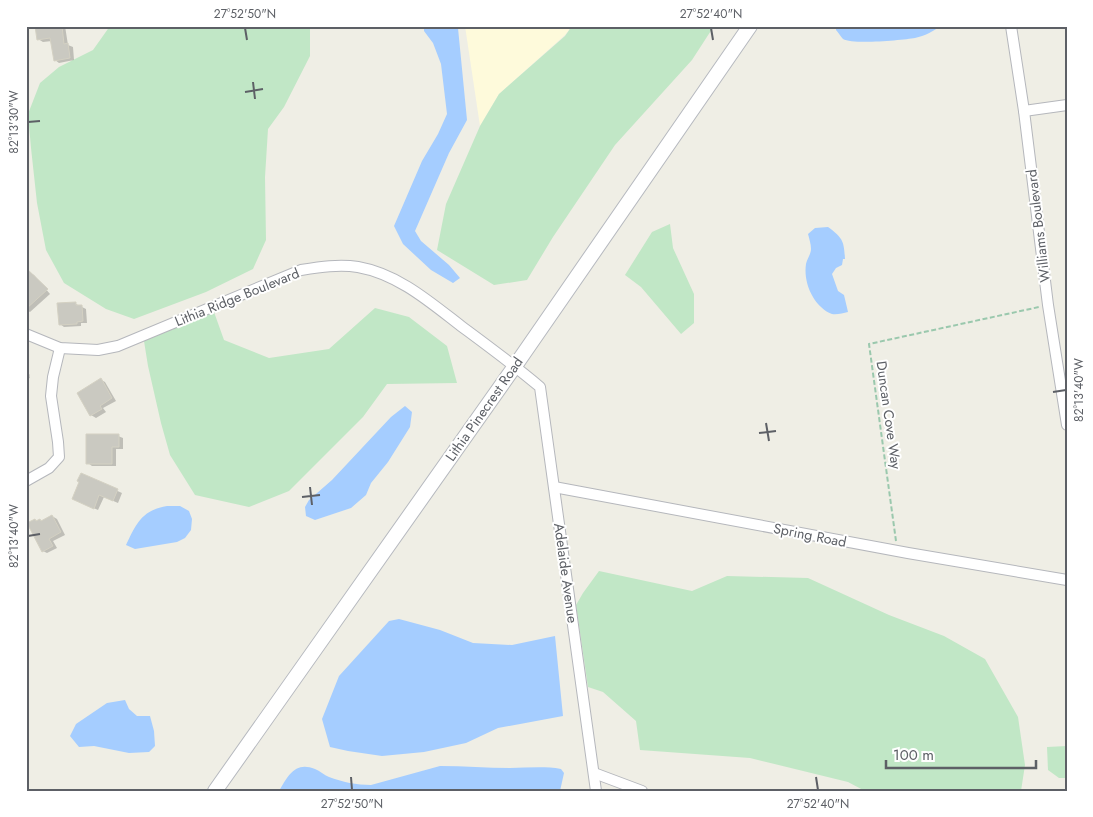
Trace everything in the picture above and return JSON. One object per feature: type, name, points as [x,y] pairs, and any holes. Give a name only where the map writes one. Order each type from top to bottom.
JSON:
[{"type":"main road","name":"Lithia Pinecrest Road","points":[[215,791],[515,366],[750,26]]},
{"type":"street","name":"Williams Boulevard","points":[[1011,26],[1024,111],[1048,305],[1067,425]]},
{"type":"street","points":[[1024,111],[1067,105]]},
{"type":"street","name":"Lithia Ridge Boulevard","points":[[26,334],[60,348],[98,350],[118,346],[301,270],[333,265],[359,267],[384,275],[418,294],[515,366]]},
{"type":"street","points":[[26,481],[49,468],[59,457],[51,396],[53,377],[60,348]]},
{"type":"street","name":"Adelaide Avenue","points":[[515,366],[540,387],[596,791]]},
{"type":"street","name":"Spring Road","points":[[554,487],[897,551],[1067,580]]},
{"type":"street","points":[[594,773],[642,791]]},
{"type":"path","name":"Duncan Cove Way","points":[[897,551],[869,344],[1048,305]]},
{"type":"shaded area","points":[[465,26],[572,26],[565,35],[499,94],[480,126]]},
{"type":"green space","points":[[110,26],[310,26],[310,56],[284,107],[268,129],[265,177],[266,240],[253,269],[206,292],[134,319],[106,309],[64,283],[46,250],[37,203],[28,114],[40,83],[59,67],[93,50]]},
{"type":"green space","points":[[572,26],[714,26],[692,60],[615,145],[553,237],[527,280],[494,285],[437,250],[446,204],[480,126],[499,94],[565,36]]},
{"type":"green space","points":[[670,224],[673,248],[694,294],[694,323],[681,334],[641,287],[625,275],[652,232]]},
{"type":"green space","points":[[375,308],[409,317],[447,346],[457,383],[387,384],[363,417],[289,491],[249,507],[195,495],[170,455],[148,366],[144,341],[214,312],[224,340],[269,358],[329,349]]},
{"type":"green space","points":[[599,571],[692,591],[727,576],[808,578],[889,615],[944,636],[985,659],[1018,717],[1025,765],[1021,791],[865,791],[848,782],[750,758],[640,750],[636,721],[603,692],[588,687],[576,605]]},
{"type":"green space","points":[[1067,746],[1067,778],[1059,778],[1048,770],[1047,747]]},
{"type":"water","points":[[424,26],[458,26],[467,120],[449,153],[415,231],[421,241],[449,265],[460,278],[453,283],[431,270],[403,244],[394,226],[422,161],[447,114],[441,64],[433,43],[424,31]]},
{"type":"water","points":[[836,26],[941,26],[926,35],[915,38],[857,42],[843,39],[836,30]]},
{"type":"water","points":[[828,227],[842,240],[845,253],[842,265],[836,268],[832,274],[838,291],[844,295],[848,312],[838,314],[832,314],[820,306],[811,294],[806,279],[806,264],[811,249],[808,234],[815,228]]},
{"type":"water","points":[[405,406],[412,412],[410,427],[388,462],[371,483],[366,495],[351,508],[315,520],[306,516],[305,507],[309,500],[332,480],[391,417]]},
{"type":"water","points":[[167,506],[180,506],[189,511],[192,519],[191,530],[185,538],[177,542],[135,549],[126,545],[141,519],[151,511]]},
{"type":"water","points":[[399,619],[440,630],[473,643],[512,645],[555,636],[563,716],[498,728],[466,743],[424,752],[382,756],[330,747],[322,719],[339,676],[389,621]]},
{"type":"water","points":[[125,700],[129,709],[137,716],[150,716],[155,746],[149,752],[129,753],[94,746],[79,747],[70,736],[76,724],[107,703]]},
{"type":"water","points":[[440,766],[548,768],[561,769],[564,773],[560,791],[279,791],[289,775],[297,768],[302,767],[315,769],[339,780],[371,785]]},
{"type":"building","points":[[35,26],[62,26],[64,44],[68,43],[70,58],[54,61],[50,38],[37,40]]},
{"type":"building","points":[[26,268],[48,289],[26,309]]},
{"type":"building","points":[[76,302],[76,305],[82,305],[83,321],[77,322],[77,324],[59,325],[57,303]]},
{"type":"building","points":[[101,378],[112,398],[100,406],[102,409],[90,416],[77,393]]},
{"type":"building","points":[[86,434],[119,434],[119,447],[112,447],[112,464],[86,464]]},
{"type":"building","points":[[81,473],[118,489],[113,501],[99,495],[94,509],[72,499]]},
{"type":"building","points":[[52,515],[61,532],[49,539],[53,546],[42,552],[27,523],[35,519],[36,521],[40,519],[41,521]]}]
